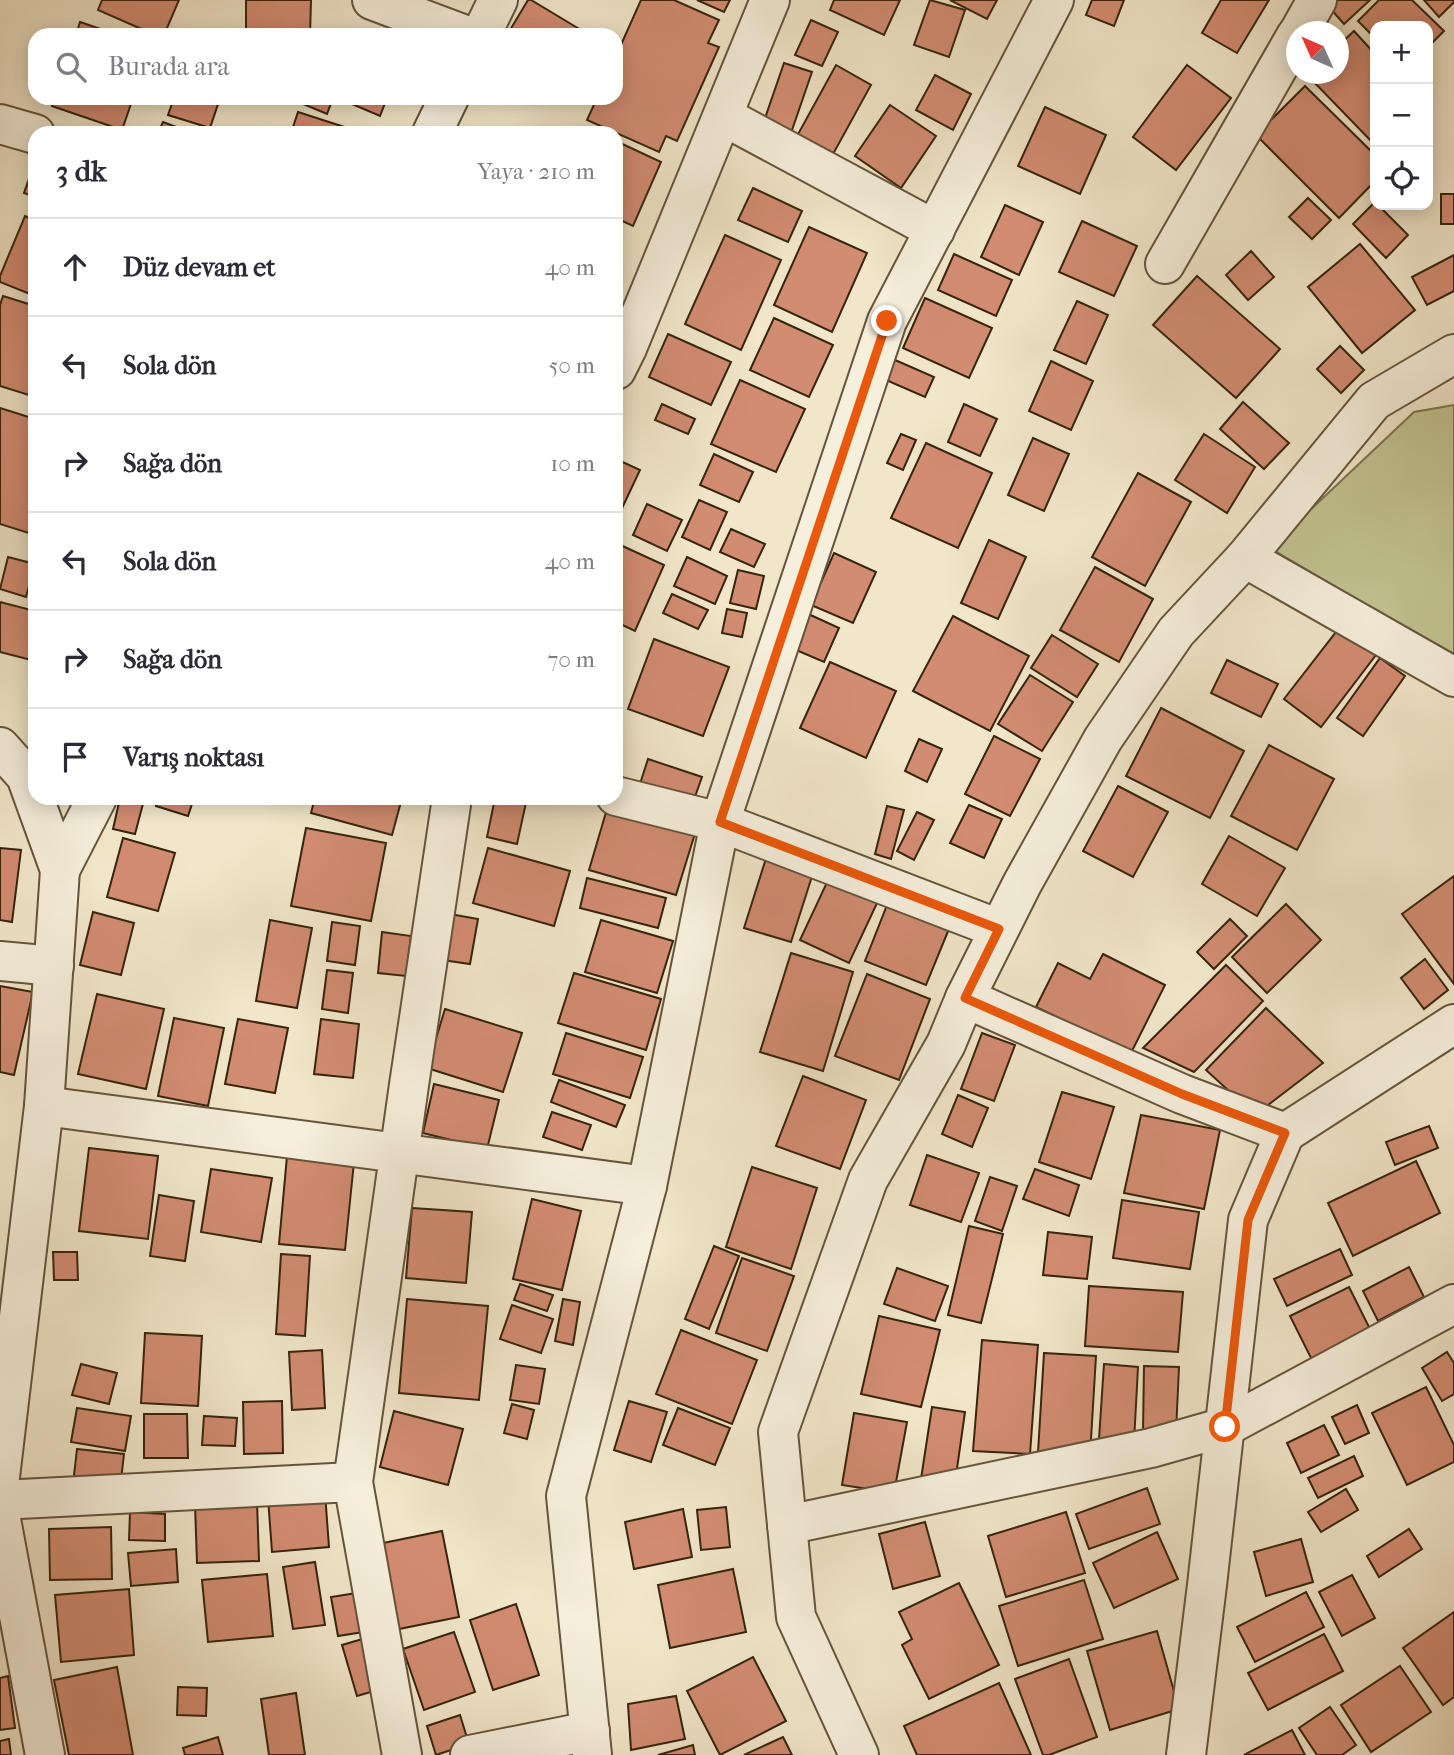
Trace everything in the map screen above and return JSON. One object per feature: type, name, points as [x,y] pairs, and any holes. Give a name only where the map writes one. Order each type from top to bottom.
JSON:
[{"type":"street","points":[[372,0],[446,28]]},
{"type":"street","points":[[484,28],[498,0]]},
{"type":"street","points":[[623,347],[770,0]]},
{"type":"street","points":[[470,1755],[591,1743],[566,1496],[648,1186],[720,822],[887,321],[1054,0]]},
{"type":"street","points":[[1305,21],[1317,0]]},
{"type":"street","points":[[1165,264],[1286,55]]},
{"type":"street","points":[[435,126],[446,105]]},
{"type":"street","points":[[723,116],[935,230]]},
{"type":"street","points":[[0,124],[28,132]]},
{"type":"street","points":[[859,1755],[796,1617],[778,1432],[868,1180],[946,1044],[999,929],[1103,739],[1176,632],[1245,558],[1374,401],[1454,354]]},
{"type":"street","points":[[1245,558],[1454,677]]},
{"type":"street","points":[[0,747],[28,782]]},
{"type":"street","points":[[623,798],[720,822],[999,929]]},
{"type":"street","points":[[0,1477],[44,1107],[60,870],[36,805]]},
{"type":"street","points":[[60,870],[93,805]]},
{"type":"street","points":[[402,1755],[353,1482],[452,805]]},
{"type":"street","points":[[0,961],[54,966]]},
{"type":"street","points":[[965,998],[1182,1094],[1285,1133]]},
{"type":"street","points":[[1186,1755],[1248,1220],[1285,1133],[1454,1024]]},
{"type":"street","points":[[44,1107],[648,1186]]},
{"type":"street","points":[[787,1525],[1151,1448],[1225,1427],[1454,1304]]},
{"type":"street","points":[[0,1500],[353,1482]]},
{"type":"street","points":[[0,1514],[45,1755]]},
{"type":"green space","points":[[1454,405],[1454,657],[1270,548],[1414,412]]},
{"type":"building","points":[[102,0],[179,0],[167,28],[139,28],[98,10]]},
{"type":"building","points":[[246,0],[311,0],[310,28],[246,28]]},
{"type":"building","points":[[528,0],[531,0],[578,28],[511,28]]},
{"type":"building","points":[[641,0],[674,0],[719,20],[708,43],[719,47],[677,141],[666,136],[659,152],[623,136],[623,126],[600,126],[587,120],[594,105],[623,105],[623,40]]},
{"type":"building","points":[[697,0],[730,0],[724,12]]},
{"type":"building","points":[[834,0],[900,0],[884,35],[830,10]]},
{"type":"building","points":[[930,0],[965,10],[949,57],[914,45]]},
{"type":"building","points":[[950,0],[997,0],[987,19]]},
{"type":"building","points":[[1092,0],[1124,0],[1114,26],[1086,15]]},
{"type":"building","points":[[1221,0],[1269,0],[1237,53],[1202,33]]},
{"type":"building","points":[[1337,0],[1370,0],[1347,21],[1341,21],[1329,7]]},
{"type":"building","points":[[1379,0],[1412,0],[1444,31],[1433,42],[1433,21],[1370,21],[1370,33],[1358,21]]},
{"type":"building","points":[[1424,0],[1454,0],[1454,2],[1439,17]]},
{"type":"building","points":[[811,20],[838,32],[822,66],[795,55]]},
{"type":"building","points":[[80,22],[98,28],[78,28]]},
{"type":"building","points":[[1354,31],[1370,49],[1370,140],[1316,84],[1349,84],[1349,36]]},
{"type":"building","points":[[784,63],[812,72],[791,133],[763,124]]},
{"type":"building","points":[[836,65],[871,85],[832,156],[797,136]]},
{"type":"building","points":[[1187,65],[1231,98],[1176,170],[1133,137]]},
{"type":"building","points":[[935,75],[971,94],[953,130],[916,110]]},
{"type":"building","points":[[1305,86],[1370,150],[1370,186],[1339,218],[1256,135]]},
{"type":"building","points":[[131,105],[123,126],[110,126],[52,106]]},
{"type":"building","points":[[172,105],[218,105],[211,126],[168,115]]},
{"type":"building","points":[[306,105],[330,105],[327,114]]},
{"type":"building","points":[[354,105],[384,105],[380,116]]},
{"type":"building","points":[[890,105],[936,136],[901,188],[855,156]]},
{"type":"building","points":[[1045,107],[1106,135],[1080,194],[1018,166]]},
{"type":"building","points":[[298,112],[341,126],[293,126]]},
{"type":"building","points":[[623,144],[661,162],[633,226],[623,221]]},
{"type":"building","points":[[753,188],[802,211],[788,242],[738,220]]},
{"type":"building","points":[[1441,194],[1454,194],[1454,224],[1441,224]]},
{"type":"building","points":[[1308,198],[1331,220],[1312,239],[1289,217]]},
{"type":"building","points":[[1005,205],[1043,222],[1019,275],[981,257]]},
{"type":"building","points":[[1370,207],[1370,210],[1383,210],[1408,235],[1386,258],[1353,224]]},
{"type":"building","points":[[25,216],[28,218],[28,293],[0,282],[0,276]]},
{"type":"building","points":[[1082,221],[1137,246],[1114,296],[1059,272]]},
{"type":"building","points":[[809,227],[867,253],[832,332],[774,305]]},
{"type":"building","points":[[725,235],[781,260],[741,350],[685,324]]},
{"type":"building","points":[[1360,244],[1415,310],[1362,353],[1308,287]]},
{"type":"building","points":[[1251,251],[1274,277],[1248,300],[1226,275]]},
{"type":"building","points":[[954,254],[1012,280],[996,316],[938,290]]},
{"type":"building","points":[[1454,255],[1454,291],[1427,305],[1412,277]]},
{"type":"building","points":[[1197,276],[1280,349],[1236,398],[1153,325]]},
{"type":"building","points":[[3,296],[28,304],[28,395],[0,386],[0,305]]},
{"type":"building","points":[[925,298],[992,328],[969,378],[903,348]]},
{"type":"building","points":[[1077,301],[1108,315],[1086,364],[1054,350]]},
{"type":"building","points":[[774,318],[833,345],[809,397],[750,370]]},
{"type":"building","points":[[668,334],[731,362],[711,405],[649,377]]},
{"type":"building","points":[[1340,346],[1364,370],[1341,393],[1317,369]]},
{"type":"building","points":[[895,360],[934,377],[925,397],[886,380]]},
{"type":"building","points":[[1051,361],[1093,381],[1071,430],[1029,411]]},
{"type":"building","points":[[740,380],[805,409],[776,472],[711,444]]},
{"type":"building","points":[[1243,402],[1289,443],[1264,469],[1220,429]]},
{"type":"building","points":[[662,404],[695,419],[688,434],[655,420]]},
{"type":"building","points":[[964,404],[997,419],[980,456],[948,442]]},
{"type":"building","points":[[0,408],[28,417],[28,533],[0,524]]},
{"type":"building","points":[[901,434],[916,440],[903,470],[887,463]]},
{"type":"building","points":[[1204,434],[1255,467],[1227,513],[1175,480]]},
{"type":"building","points":[[1033,438],[1069,454],[1044,511],[1008,495]]},
{"type":"building","points":[[926,443],[992,473],[958,548],[891,518]]},
{"type":"building","points":[[714,454],[753,472],[739,502],[700,485]]},
{"type":"building","points":[[623,462],[640,470],[623,506]]},
{"type":"building","points":[[1138,473],[1191,502],[1145,586],[1092,557]]},
{"type":"building","points":[[699,500],[727,512],[710,550],[682,537]]},
{"type":"building","points":[[647,504],[682,520],[667,551],[633,535]]},
{"type":"building","points":[[731,529],[765,544],[754,567],[720,552]]},
{"type":"building","points":[[989,540],[1026,557],[998,619],[961,603]]},
{"type":"building","points":[[623,546],[664,565],[635,631],[623,625]]},
{"type":"building","points":[[834,553],[876,572],[853,623],[811,605]]},
{"type":"building","points":[[8,557],[28,562],[26,597],[0,589]]},
{"type":"building","points":[[687,557],[727,576],[715,604],[674,586]]},
{"type":"building","points":[[1095,567],[1153,599],[1119,662],[1060,630]]},
{"type":"building","points":[[738,570],[764,576],[756,609],[730,603]]},
{"type":"building","points":[[672,594],[708,610],[698,629],[663,613]]},
{"type":"building","points":[[0,602],[28,609],[28,659],[0,652]]},
{"type":"building","points":[[727,609],[747,613],[742,637],[722,633]]},
{"type":"building","points":[[804,612],[839,628],[824,662],[789,647]]},
{"type":"building","points":[[953,616],[1029,656],[990,731],[913,691]]},
{"type":"building","points":[[1343,623],[1379,651],[1321,727],[1284,699]]},
{"type":"building","points":[[1052,635],[1098,664],[1077,697],[1031,668]]},
{"type":"building","points":[[654,639],[729,667],[703,736],[628,709]]},
{"type":"building","points":[[1380,658],[1405,676],[1363,736],[1337,718]]},
{"type":"building","points":[[1227,660],[1278,684],[1261,717],[1211,693]]},
{"type":"building","points":[[830,662],[896,691],[866,758],[800,728]]},
{"type":"building","points":[[1030,675],[1073,702],[1042,751],[998,724]]},
{"type":"building","points":[[1161,708],[1244,751],[1210,818],[1126,776]]},
{"type":"building","points":[[994,736],[1040,759],[1010,816],[965,794]]},
{"type":"building","points":[[919,739],[942,749],[927,782],[905,771]]},
{"type":"building","points":[[1269,745],[1334,779],[1297,850],[1231,816]]},
{"type":"building","points":[[648,759],[702,777],[691,808],[638,790]]},
{"type":"building","points":[[1118,786],[1168,812],[1133,877],[1083,851]]},
{"type":"building","points":[[118,805],[143,805],[135,834],[113,829]]},
{"type":"building","points":[[156,805],[192,805],[188,816]]},
{"type":"building","points":[[313,805],[400,805],[392,835],[311,813]]},
{"type":"building","points":[[494,805],[525,805],[517,844],[487,837]]},
{"type":"building","points":[[608,805],[620,805],[697,827],[676,895],[589,870]]},
{"type":"building","points":[[969,805],[1002,819],[984,858],[950,843]]},
{"type":"building","points":[[887,806],[904,810],[891,859],[875,854]]},
{"type":"building","points":[[917,812],[934,820],[914,860],[897,851]]},
{"type":"building","points":[[306,828],[386,843],[371,921],[291,906]]},
{"type":"building","points":[[1229,836],[1285,868],[1257,916],[1202,884]]},
{"type":"building","points":[[123,838],[175,853],[158,911],[107,897]]},
{"type":"building","points":[[0,848],[21,850],[12,922],[0,920]]},
{"type":"building","points":[[488,848],[570,871],[554,926],[473,903]]},
{"type":"building","points":[[768,852],[815,867],[791,942],[744,928]]},
{"type":"building","points":[[1454,876],[1454,984],[1402,914]]},
{"type":"building","points":[[587,878],[666,898],[658,928],[580,908]]},
{"type":"building","points":[[829,878],[878,901],[849,963],[800,940]]},
{"type":"building","points":[[889,900],[951,924],[926,985],[865,961]]},
{"type":"building","points":[[1286,904],[1321,940],[1267,993],[1232,957]]},
{"type":"building","points":[[93,912],[134,923],[121,975],[80,965]]},
{"type":"building","points":[[450,914],[478,919],[470,964],[442,960]]},
{"type":"building","points":[[1230,919],[1247,936],[1214,969],[1197,952]]},
{"type":"building","points":[[270,920],[312,928],[297,1008],[256,1001]]},
{"type":"building","points":[[601,920],[673,941],[657,993],[585,972]]},
{"type":"building","points":[[332,922],[360,926],[355,965],[327,961]]},
{"type":"building","points":[[382,932],[411,936],[406,976],[378,973]]},
{"type":"building","points":[[791,953],[853,972],[823,1071],[760,1052]]},
{"type":"building","points":[[1103,954],[1165,985],[1131,1053],[1036,1007],[1058,963],[1090,979]]},
{"type":"building","points":[[1425,959],[1448,990],[1424,1009],[1401,978]]},
{"type":"building","points":[[1226,965],[1263,1001],[1194,1072],[1143,1048]]},
{"type":"building","points":[[327,970],[353,973],[348,1013],[322,1009]]},
{"type":"building","points":[[574,973],[661,999],[646,1050],[558,1023]]},
{"type":"building","points":[[867,974],[930,999],[899,1080],[835,1056]]},
{"type":"building","points":[[0,986],[33,992],[14,1075],[0,1072]]},
{"type":"building","points":[[97,994],[164,1009],[146,1089],[78,1074]]},
{"type":"building","points":[[1266,1008],[1323,1063],[1264,1108],[1230,1092],[1206,1070]]},
{"type":"building","points":[[445,1009],[522,1033],[503,1092],[427,1068]]},
{"type":"building","points":[[174,1018],[224,1028],[208,1106],[158,1096]]},
{"type":"building","points":[[238,1019],[288,1028],[275,1093],[225,1084]]},
{"type":"building","points":[[321,1019],[359,1024],[353,1078],[314,1074]]},
{"type":"building","points":[[566,1033],[643,1057],[630,1098],[553,1074]]},
{"type":"building","points":[[982,1033],[1015,1045],[994,1101],[961,1089]]},
{"type":"building","points":[[803,1076],[866,1100],[840,1169],[776,1146]]},
{"type":"building","points":[[559,1080],[625,1105],[616,1127],[551,1102]]},
{"type":"building","points":[[434,1084],[499,1100],[487,1149],[423,1133]]},
{"type":"building","points":[[1062,1092],[1114,1107],[1091,1179],[1039,1162]]},
{"type":"building","points":[[958,1095],[988,1108],[972,1147],[942,1134]]},
{"type":"building","points":[[552,1112],[591,1125],[582,1150],[543,1137]]},
{"type":"building","points":[[1141,1115],[1220,1130],[1204,1209],[1124,1193]]},
{"type":"building","points":[[1429,1126],[1438,1148],[1395,1165],[1386,1142]]},
{"type":"building","points":[[89,1148],[158,1156],[148,1239],[79,1231]]},
{"type":"building","points":[[927,1155],[979,1173],[961,1222],[910,1205]]},
{"type":"building","points":[[287,1156],[354,1162],[345,1250],[279,1244]]},
{"type":"building","points":[[1416,1161],[1440,1213],[1353,1256],[1328,1203]]},
{"type":"building","points":[[752,1167],[817,1188],[791,1269],[726,1247]]},
{"type":"building","points":[[211,1169],[272,1178],[261,1242],[201,1232]]},
{"type":"building","points":[[1035,1169],[1079,1185],[1069,1216],[1023,1199]]},
{"type":"building","points":[[990,1177],[1017,1186],[1002,1231],[975,1221]]},
{"type":"building","points":[[159,1195],[194,1201],[185,1261],[150,1256]]},
{"type":"building","points":[[532,1199],[581,1211],[562,1290],[513,1279]]},
{"type":"building","points":[[1122,1200],[1199,1212],[1190,1269],[1113,1258]]},
{"type":"building","points":[[412,1208],[472,1212],[466,1283],[406,1278]]},
{"type":"building","points":[[969,1226],[1003,1234],[981,1323],[948,1315]]},
{"type":"building","points":[[1048,1232],[1092,1237],[1087,1279],[1043,1275]]},
{"type":"building","points":[[714,1246],[739,1256],[709,1329],[685,1319]]},
{"type":"building","points":[[1340,1249],[1352,1275],[1287,1306],[1274,1279]]},
{"type":"building","points":[[53,1252],[77,1252],[78,1280],[54,1280]]},
{"type":"building","points":[[281,1254],[310,1256],[305,1336],[276,1334]]},
{"type":"building","points":[[742,1258],[794,1276],[767,1351],[716,1333]]},
{"type":"building","points":[[1409,1267],[1424,1297],[1378,1321],[1363,1291]]},
{"type":"building","points":[[897,1268],[948,1286],[935,1321],[884,1304]]},
{"type":"building","points":[[520,1284],[553,1295],[547,1311],[514,1300]]},
{"type":"building","points":[[1089,1286],[1183,1292],[1178,1352],[1085,1346]]},
{"type":"building","points":[[1349,1287],[1375,1339],[1316,1368],[1290,1316]]},
{"type":"building","points":[[407,1299],[488,1306],[479,1400],[399,1393]]},
{"type":"building","points":[[563,1299],[580,1302],[573,1345],[555,1341]]},
{"type":"building","points":[[512,1305],[553,1319],[541,1353],[500,1339]]},
{"type":"building","points":[[879,1316],[940,1330],[921,1407],[861,1394]]},
{"type":"building","points":[[681,1330],[757,1360],[732,1424],[656,1394]]},
{"type":"building","points":[[145,1333],[202,1336],[198,1406],[141,1403]]},
{"type":"building","points":[[982,1340],[1038,1345],[1030,1454],[973,1451]]},
{"type":"building","points":[[322,1350],[325,1408],[292,1410],[289,1352]]},
{"type":"building","points":[[1447,1352],[1454,1363],[1454,1394],[1442,1401],[1422,1368]]},
{"type":"building","points":[[1044,1353],[1096,1356],[1090,1456],[1038,1453]]},
{"type":"building","points":[[81,1364],[117,1373],[109,1404],[72,1395]]},
{"type":"building","points":[[1104,1364],[1138,1367],[1134,1442],[1099,1439]]},
{"type":"building","points":[[516,1365],[545,1369],[539,1404],[510,1400]]},
{"type":"building","points":[[1144,1366],[1179,1367],[1176,1432],[1143,1431]]},
{"type":"building","points":[[1426,1387],[1454,1445],[1454,1462],[1407,1485],[1372,1413]]},
{"type":"building","points":[[282,1401],[283,1453],[244,1454],[243,1402]]},
{"type":"building","points":[[629,1401],[667,1412],[651,1462],[614,1450]]},
{"type":"building","points":[[512,1404],[534,1410],[527,1439],[504,1433]]},
{"type":"building","points":[[1357,1405],[1369,1433],[1345,1444],[1332,1417]]},
{"type":"building","points":[[932,1407],[965,1412],[955,1483],[921,1479]]},
{"type":"building","points":[[77,1408],[131,1416],[125,1451],[71,1442]]},
{"type":"building","points":[[678,1408],[730,1428],[715,1465],[663,1445]]},
{"type":"building","points":[[394,1411],[463,1429],[448,1485],[380,1467]]},
{"type":"building","points":[[854,1413],[907,1422],[894,1493],[842,1485]]},
{"type":"building","points":[[144,1414],[187,1414],[188,1458],[144,1458]]},
{"type":"building","points":[[204,1416],[237,1418],[235,1446],[202,1445]]},
{"type":"building","points":[[1324,1425],[1339,1455],[1301,1473],[1287,1443]]},
{"type":"building","points":[[77,1449],[124,1454],[120,1489],[73,1484]]},
{"type":"building","points":[[1354,1456],[1363,1476],[1318,1498],[1308,1478]]},
{"type":"building","points":[[1147,1488],[1160,1524],[1089,1549],[1076,1514]]},
{"type":"building","points":[[1346,1489],[1358,1510],[1321,1532],[1308,1512]]},
{"type":"building","points":[[325,1493],[329,1547],[272,1552],[268,1498]]},
{"type":"building","points":[[257,1502],[259,1561],[197,1563],[195,1504]]},
{"type":"building","points":[[726,1507],[730,1547],[701,1550],[697,1510]]},
{"type":"building","points":[[683,1509],[692,1557],[634,1569],[625,1522]]},
{"type":"building","points":[[130,1512],[165,1514],[165,1541],[129,1540]]},
{"type":"building","points":[[1066,1512],[1085,1573],[1006,1597],[988,1536]]},
{"type":"building","points":[[925,1522],[940,1576],[893,1589],[879,1534]]},
{"type":"building","points":[[111,1527],[112,1579],[50,1580],[49,1529]]},
{"type":"building","points":[[1409,1529],[1422,1549],[1379,1577],[1367,1556]]},
{"type":"building","points":[[442,1531],[459,1617],[399,1629],[383,1543]]},
{"type":"building","points":[[1157,1532],[1178,1579],[1114,1608],[1093,1563]]},
{"type":"building","points":[[1301,1539],[1313,1582],[1266,1596],[1254,1552]]},
{"type":"building","points":[[176,1549],[178,1582],[131,1586],[128,1553]]},
{"type":"building","points":[[315,1562],[325,1625],[293,1629],[283,1567]]},
{"type":"building","points":[[733,1569],[746,1632],[670,1648],[658,1585]]},
{"type":"building","points":[[267,1574],[273,1636],[208,1642],[202,1580]]},
{"type":"building","points":[[1352,1575],[1375,1618],[1342,1636],[1319,1592]]},
{"type":"building","points":[[1084,1580],[1103,1639],[1018,1666],[999,1606]]},
{"type":"building","points":[[959,1583],[999,1665],[929,1699],[902,1645],[912,1639],[899,1612]]},
{"type":"building","points":[[129,1589],[134,1655],[61,1662],[55,1595]]},
{"type":"building","points":[[363,1592],[370,1631],[338,1636],[331,1597]]},
{"type":"building","points":[[1306,1592],[1324,1627],[1255,1662],[1237,1627]]},
{"type":"building","points":[[516,1604],[539,1675],[493,1690],[470,1620]]},
{"type":"building","points":[[1454,1612],[1454,1697],[1443,1705],[1403,1648]]},
{"type":"building","points":[[1157,1631],[1179,1709],[1110,1730],[1087,1651]]},
{"type":"building","points":[[454,1632],[475,1692],[424,1710],[403,1649]]},
{"type":"building","points":[[1324,1634],[1343,1671],[1268,1710],[1248,1673]]},
{"type":"building","points":[[366,1638],[381,1689],[357,1696],[342,1645]]},
{"type":"building","points":[[753,1657],[786,1721],[720,1755],[687,1691]]},
{"type":"building","points":[[1069,1659],[1097,1737],[1043,1755],[1015,1679]]},
{"type":"building","points":[[1400,1666],[1431,1712],[1371,1752],[1341,1705]]},
{"type":"building","points":[[117,1667],[133,1755],[69,1755],[54,1680]]},
{"type":"building","points":[[8,1676],[15,1728],[0,1730],[0,1678]]},
{"type":"building","points":[[999,1683],[1031,1755],[917,1755],[904,1726]]},
{"type":"building","points":[[178,1687],[207,1688],[206,1716],[177,1715]]},
{"type":"building","points":[[296,1693],[305,1755],[269,1755],[261,1699]]},
{"type":"building","points":[[676,1696],[685,1739],[631,1750],[628,1704]]},
{"type":"building","points":[[1330,1707],[1356,1745],[1342,1755],[1317,1755],[1299,1728]]},
{"type":"building","points":[[460,1715],[469,1744],[436,1755],[427,1726]]},
{"type":"building","points":[[1292,1730],[1305,1755],[1244,1755]]},
{"type":"building","points":[[218,1737],[223,1755],[185,1755],[183,1748]]},
{"type":"building","points":[[783,1737],[792,1755],[744,1755]]},
{"type":"building","points":[[9,1739],[11,1755],[0,1755],[0,1741]]},
{"type":"building","points":[[693,1745],[695,1755],[658,1755]]},
{"type":"route","points":[[887,321],[720,822],[999,929],[965,998],[1182,1094],[1285,1133],[1248,1220],[1225,1427]]}]
